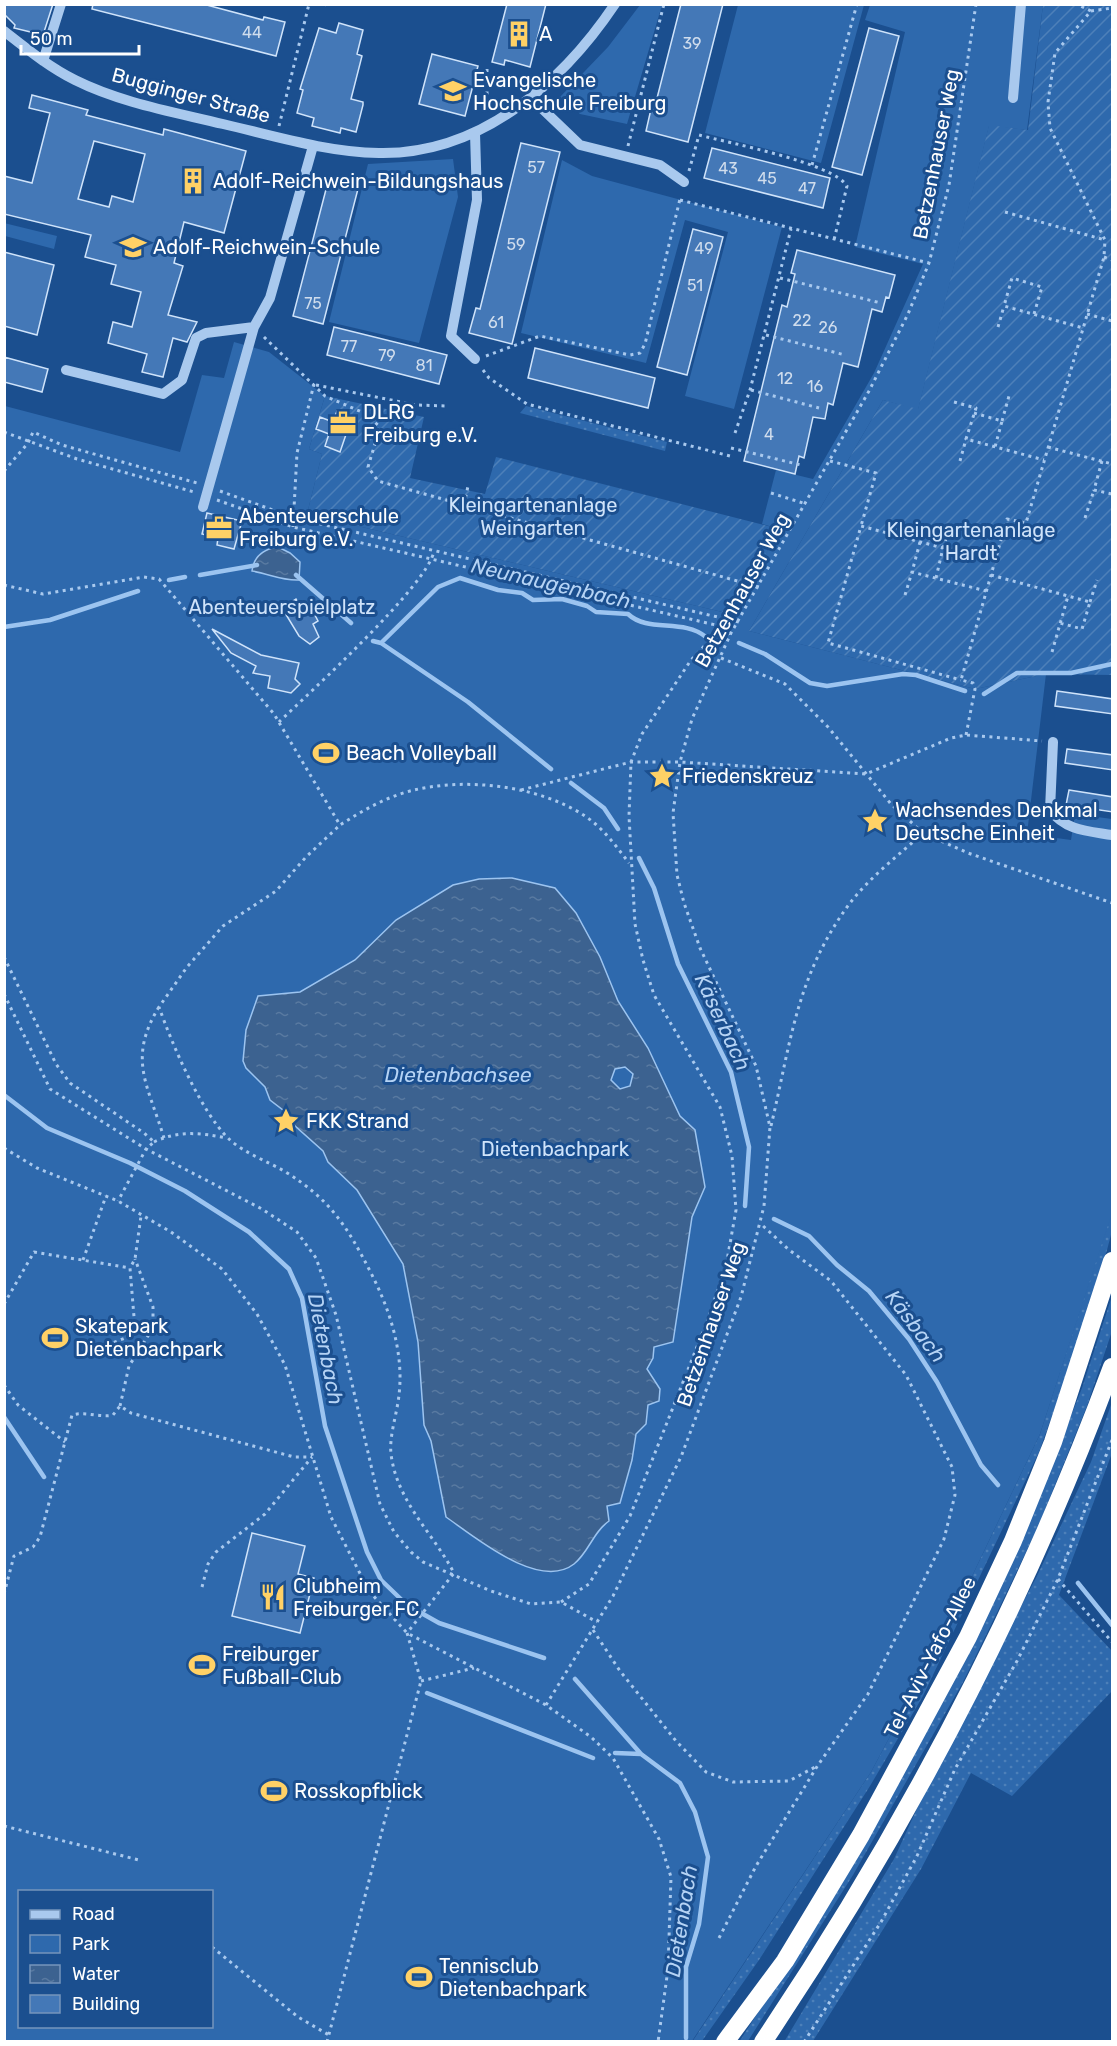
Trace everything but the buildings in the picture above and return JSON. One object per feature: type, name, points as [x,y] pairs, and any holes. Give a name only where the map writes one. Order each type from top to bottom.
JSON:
[{"type":"highway","name":"Tel-Aviv-Yafo-Allee","points":[[726,2042],[785,1961],[855,1845],[968,1637],[1013,1541],[1053,1442],[1113,1261]]},
{"type":"highway","points":[[763,2042],[811,1969],[970,1691],[1079,1457],[1113,1367]]},
{"type":"street","points":[[44,61],[61,4]]},
{"type":"street","name":"Bugginger Straße","points":[[4,31],[44,61],[76,81],[140,104],[313,146],[380,153],[429,147],[476,133],[532,99],[604,21],[615,4]]},
{"type":"street","points":[[1013,98],[1021,4]]},
{"type":"street","points":[[532,99],[580,145],[660,165],[684,182]]},
{"type":"street","points":[[475,360],[451,336],[477,200],[476,133]]},
{"type":"street","points":[[207,497],[254,327],[270,298],[313,146]]},
{"type":"street","points":[[66,370],[163,394],[182,380],[196,338],[206,333],[254,327]]},
{"type":"street","points":[[1053,742],[1050,810],[1058,820],[1073,829],[1113,835]]},
{"type":"path","points":[[276,136],[309,4]]},
{"type":"path","points":[[323,4],[330,6]]},
{"type":"path","points":[[625,156],[664,4]]},
{"type":"path","points":[[812,165],[857,4]]},
{"type":"path","name":"Betzenhauser Weg","points":[[546,1705],[598,1623],[681,1457],[741,1297],[764,1206],[770,1127],[756,1066],[700,948],[684,903],[674,846],[673,813],[680,762],[692,719],[732,631],[830,461],[908,314],[929,263],[949,185],[976,4]]},
{"type":"path","points":[[1076,4],[1091,11],[1113,8]]},
{"type":"path","points":[[961,680],[1007,519],[1026,523],[1104,257],[1105,240],[1050,128],[1048,102],[1055,53],[1091,11]]},
{"type":"path","points":[[487,69],[487,95]]},
{"type":"path","points":[[730,456],[527,404],[489,378],[475,360],[540,336],[630,356],[639,353],[645,344],[684,182],[699,135],[812,165],[842,178],[847,186],[834,240]]},
{"type":"path","points":[[680,199],[929,263]]},
{"type":"path","points":[[1005,212],[1105,240]]},
{"type":"path","points":[[735,433],[750,390],[791,229]]},
{"type":"path","points":[[1104,257],[1113,260]]},
{"type":"path","points":[[780,278],[881,303]]},
{"type":"path","points":[[998,327],[1012,278],[1042,287],[1034,314]]},
{"type":"path","points":[[1004,306],[1083,328]]},
{"type":"path","points":[[1088,314],[1113,321]]},
{"type":"path","points":[[254,327],[325,396],[364,413],[380,427],[368,467],[378,481],[759,587]]},
{"type":"path","points":[[765,334],[846,355]]},
{"type":"path","points":[[314,384],[416,405],[448,406]]},
{"type":"path","points":[[293,527],[296,518],[297,453],[314,384]]},
{"type":"path","points":[[750,390],[819,408]]},
{"type":"path","points":[[995,447],[1009,396]]},
{"type":"path","points":[[954,402],[975,408],[960,461]]},
{"type":"path","points":[[974,413],[1002,421]]},
{"type":"path","points":[[4,432],[28,443],[207,497],[739,622]]},
{"type":"path","points":[[4,471],[28,443],[33,432],[62,445],[293,527],[732,631]]},
{"type":"path","points":[[966,439],[1044,460]]},
{"type":"path","points":[[1048,447],[1113,464]]},
{"type":"path","points":[[731,448],[801,465]]},
{"type":"path","points":[[830,461],[876,473],[828,643],[973,683],[975,689],[966,735]]},
{"type":"path","points":[[1085,518],[1102,461]]},
{"type":"path","points":[[464,505],[468,486]]},
{"type":"path","points":[[1094,490],[1113,494]]},
{"type":"path","points":[[771,493],[806,504]]},
{"type":"path","points":[[936,578],[951,524]]},
{"type":"path","points":[[861,526],[943,548]]},
{"type":"path","points":[[905,596],[920,542]]},
{"type":"path","points":[[279,722],[369,634],[433,560],[434,551]]},
{"type":"path","points":[[912,572],[986,591]]},
{"type":"path","points":[[991,575],[1090,602]]},
{"type":"path","points":[[4,585],[43,594],[144,577],[159,579],[279,722],[340,825]]},
{"type":"path","points":[[1060,623],[1082,629],[1097,580]]},
{"type":"path","points":[[1052,652],[1068,596]]},
{"type":"path","points":[[4,994],[50,1089],[146,1149],[262,1209],[297,1232],[310,1249],[320,1267],[336,1314],[380,1504],[394,1532],[411,1552],[439,1570],[454,1574],[491,1591],[531,1604],[561,1602],[589,1584],[630,1516],[708,1319],[726,1266],[736,1210],[732,1156],[720,1107],[654,995],[643,960],[634,924],[628,790],[631,762],[642,734],[690,660],[711,639],[732,631]]},
{"type":"path","points":[[721,658],[785,684],[828,727],[891,804],[923,833],[978,856],[1113,903]]},
{"type":"path","points":[[520,790],[631,762],[680,762],[866,774],[951,738],[966,735],[1053,742]]},
{"type":"path","points":[[164,1138],[141,1068],[141,1055],[149,1023],[159,1007],[187,967],[223,926],[276,891],[306,857],[340,825],[373,805],[411,791],[449,786],[488,786],[520,790],[550,800],[585,817],[610,838],[630,865]]},
{"type":"path","points":[[770,1127],[786,1047],[801,992],[823,945],[852,902],[923,833]]},
{"type":"path","points":[[4,957],[56,1064],[70,1083],[154,1143]]},
{"type":"path","points":[[159,1007],[170,1041],[207,1108],[229,1139]]},
{"type":"path","points":[[118,1202],[146,1149],[164,1138],[196,1132],[229,1139],[306,1185],[328,1203],[342,1222],[372,1275],[388,1314],[399,1351],[400,1394],[391,1452],[397,1479],[414,1516],[454,1574]]},
{"type":"path","points":[[4,1148],[37,1168],[118,1202],[171,1232],[222,1269],[257,1314],[285,1365],[331,1517],[369,1591],[407,1634],[546,1705],[591,1737],[613,1758],[642,1804],[662,1849],[671,1877],[668,1968],[658,2042]]},
{"type":"path","points":[[83,1260],[106,1196]]},
{"type":"path","points":[[100,1348],[130,1336],[134,1317],[130,1268],[135,1259],[141,1216]]},
{"type":"path","points":[[719,1938],[756,1866],[818,1765],[868,1694],[944,1539],[955,1494],[952,1467],[906,1375],[831,1281],[788,1249],[760,1224]]},
{"type":"path","points":[[4,1304],[10,1299],[34,1252],[130,1268]]},
{"type":"path","points":[[4,1594],[14,1556],[33,1547],[40,1537],[72,1416],[81,1412],[102,1417],[113,1415],[120,1406],[129,1366],[153,1328],[153,1307],[135,1259]]},
{"type":"path","points":[[4,1385],[18,1405],[65,1442]]},
{"type":"path","points":[[120,1406],[131,1413],[283,1454],[312,1457]]},
{"type":"path","points":[[804,2042],[881,1922],[917,1856],[955,1769],[1017,1661],[1058,1579],[1113,1440]]},
{"type":"path","points":[[202,1587],[208,1564],[216,1552],[265,1514],[312,1457]]},
{"type":"path","points":[[407,1634],[454,1574]]},
{"type":"path","points":[[1058,1579],[1113,1642]]},
{"type":"path","points":[[561,1602],[598,1623]]},
{"type":"path","points":[[593,1630],[648,1706],[706,1772],[733,1782],[789,1781],[818,1765]]},
{"type":"path","points":[[327,2042],[421,1681],[407,1634]]},
{"type":"path","points":[[421,1681],[475,1668]]},
{"type":"path","points":[[4,1826],[139,1860]]},
{"type":"path","points":[[213,1948],[298,2017],[330,2035]]},
{"type":"green space","points":[[640,5],[662,5],[627,124],[580,114],[560,97],[608,47]]},
{"type":"green space","points":[[738,5],[864,5],[821,163],[705,133]]},
{"type":"green space","name":"Dietenbachpark","points":[[870,5],[1043,5],[1027,130],[989,126],[918,410],[883,400],[749,631],[975,689],[1046,674],[1027,834],[1071,840],[1075,814],[1112,819],[1112,1213],[1040,1434],[942,1639],[871,1772],[692,2041],[5,2041],[5,406],[180,452],[202,375],[224,378],[234,342],[269,352],[325,396],[309,449],[322,454],[307,514],[731,614],[780,529],[762,524],[776,470],[813,479],[874,373],[923,264],[855,247],[905,32],[865,20]]},
{"type":"green space","name":"Kleingartenanlage Hardt","points":[[1043,5],[1112,5],[1112,675],[1046,674],[975,689],[749,631],[883,400],[918,409],[989,125],[1028,130]]},
{"type":"green space","points":[[453,159],[458,197],[419,343],[329,322],[368,164]]},
{"type":"green space","points":[[562,160],[592,176],[782,227],[734,409],[685,396],[728,232],[685,220],[646,363],[521,333]]},
{"type":"green space","points":[[4,223],[57,236],[54,249],[5,236]]},
{"type":"green space","name":"Kleingartenanlage Weingarten","points":[[325,396],[424,417],[410,478],[485,494],[496,457],[780,529],[731,614],[307,514],[322,454],[309,449]]},
{"type":"green space","points":[[526,406],[667,442],[665,451],[520,413]]},
{"type":"green space","points":[[1112,1210],[1112,1231],[1107,1250],[1078,1343],[1039,1452],[923,1696],[870,1786],[759,1960],[702,2041],[692,2042],[871,1772],[942,1639],[1040,1434]]},
{"type":"green space","points":[[1112,1296],[1112,1331],[1087,1406],[1038,1527],[963,1682],[853,1875],[748,2041],[739,2042],[797,1952],[1027,1527],[1082,1388]]},
{"type":"green space","points":[[1112,1402],[1112,1453],[1059,1595],[1112,1651],[1112,1691],[1012,1796],[971,1773],[921,1869],[813,2041],[784,2042],[894,1859],[936,1767],[1037,1576],[1091,1462]]},
{"type":"water","points":[[278,547],[290,553],[300,562],[299,580],[252,571],[260,554]]},
{"type":"water","name":"Dietenbachsee","points":[[512,878],[555,888],[576,913],[600,957],[618,1001],[648,1048],[680,1116],[695,1130],[705,1187],[692,1217],[673,1342],[654,1347],[653,1358],[647,1369],[660,1389],[659,1401],[648,1405],[646,1424],[636,1434],[632,1460],[620,1503],[607,1506],[609,1521],[599,1531],[584,1554],[574,1564],[560,1571],[543,1571],[508,1558],[446,1517],[431,1441],[424,1425],[418,1342],[403,1264],[357,1190],[328,1162],[323,1151],[294,1125],[292,1117],[270,1100],[265,1087],[246,1068],[243,1061],[246,1030],[258,996],[300,992],[355,960],[396,920],[453,885],[479,879]],"holes":[[[625,1067],[633,1074],[630,1086],[620,1089],[611,1080],[615,1069]]]},
{"type":"waterway","name":"Neunaugenbach","points":[[200,575],[257,565]]},
{"type":"waterway","name":"Neunaugenbach","points":[[296,575],[351,623]]},
{"type":"waterway","name":"Neunaugenbach","points":[[169,580],[185,577]]},
{"type":"waterway","name":"Neunaugenbach","points":[[373,641],[381,643],[438,587],[460,578],[498,590],[522,593],[533,600],[562,599],[587,606],[596,612],[628,614],[645,623],[687,628],[706,637]]},
{"type":"waterway","name":"Neunaugenbach","points":[[4,627],[50,620],[138,591]]},
{"type":"waterway","name":"Käserbach","points":[[381,643],[468,702],[551,769]]},
{"type":"waterway","name":"Neunaugenbach","points":[[739,643],[765,654],[810,683],[827,686],[903,674],[916,675],[965,691]]},
{"type":"waterway","name":"Neunaugenbach","points":[[984,694],[1017,673],[1071,673],[1112,664]]},
{"type":"waterway","name":"Käserbach","points":[[571,783],[604,808],[618,829]]},
{"type":"waterway","name":"Käserbach","points":[[639,858],[654,888],[678,964],[731,1072],[749,1147],[745,1206]]},
{"type":"waterway","name":"Dietenbach","points":[[4,1095],[47,1128],[130,1163],[185,1191],[249,1232],[289,1269],[302,1298],[325,1426],[367,1552],[381,1580],[407,1605],[439,1623],[544,1658]]},
{"type":"waterway","name":"Käsbach","points":[[774,1219],[809,1236],[837,1265],[869,1291],[909,1339],[937,1382],[981,1465],[998,1485]]},
{"type":"waterway","points":[[4,1417],[44,1477]]},
{"type":"waterway","name":"Käsbach","points":[[1078,1583],[1112,1625]]},
{"type":"waterway","name":"Dietenbach","points":[[575,1679],[641,1754],[680,1783],[695,1812],[708,1857],[699,1924],[686,1967],[686,2038]]},
{"type":"waterway","points":[[427,1693],[593,1758]]},
{"type":"waterway","points":[[615,1753],[641,1754]]},
{"type":"place","name":"A","points":[[519,34]]},
{"type":"place","name":"Evangelische Hochschule Freiburg","points":[[453,91]]},
{"type":"place","name":"Adolf-Reichwein-Bildungshaus","points":[[193,181]]},
{"type":"place","name":"Adolf-Reichwein-Schule","points":[[133,247]]},
{"type":"place","name":"DLRG Freiburg e.V.","points":[[343,423]]},
{"type":"place","name":"Abenteuerschule Freiburg e.V.","points":[[219,528]]},
{"type":"place","name":"Beach Volleyball","points":[[326,753]]},
{"type":"place","name":"Friedenskreuz","points":[[662,776]]},
{"type":"place","name":"Wachsendes Denkmal Deutsche Einheit","points":[[875,821]]},
{"type":"place","name":"FKK Strand","points":[[286,1121]]},
{"type":"place","name":"Skatepark Dietenbachpark","points":[[55,1338]]},
{"type":"place","name":"Clubheim Freiburger FC","points":[[273,1597]]},
{"type":"place","name":"Freiburger Fußball-Club","points":[[202,1665]]},
{"type":"place","name":"Rosskopfblick","points":[[274,1791]]},
{"type":"place","name":"Tennisclub Dietenbachpark","points":[[419,1977]]},
{"type":"park label","name":"Abenteuerspielplatz","points":[[282,607]]}]
